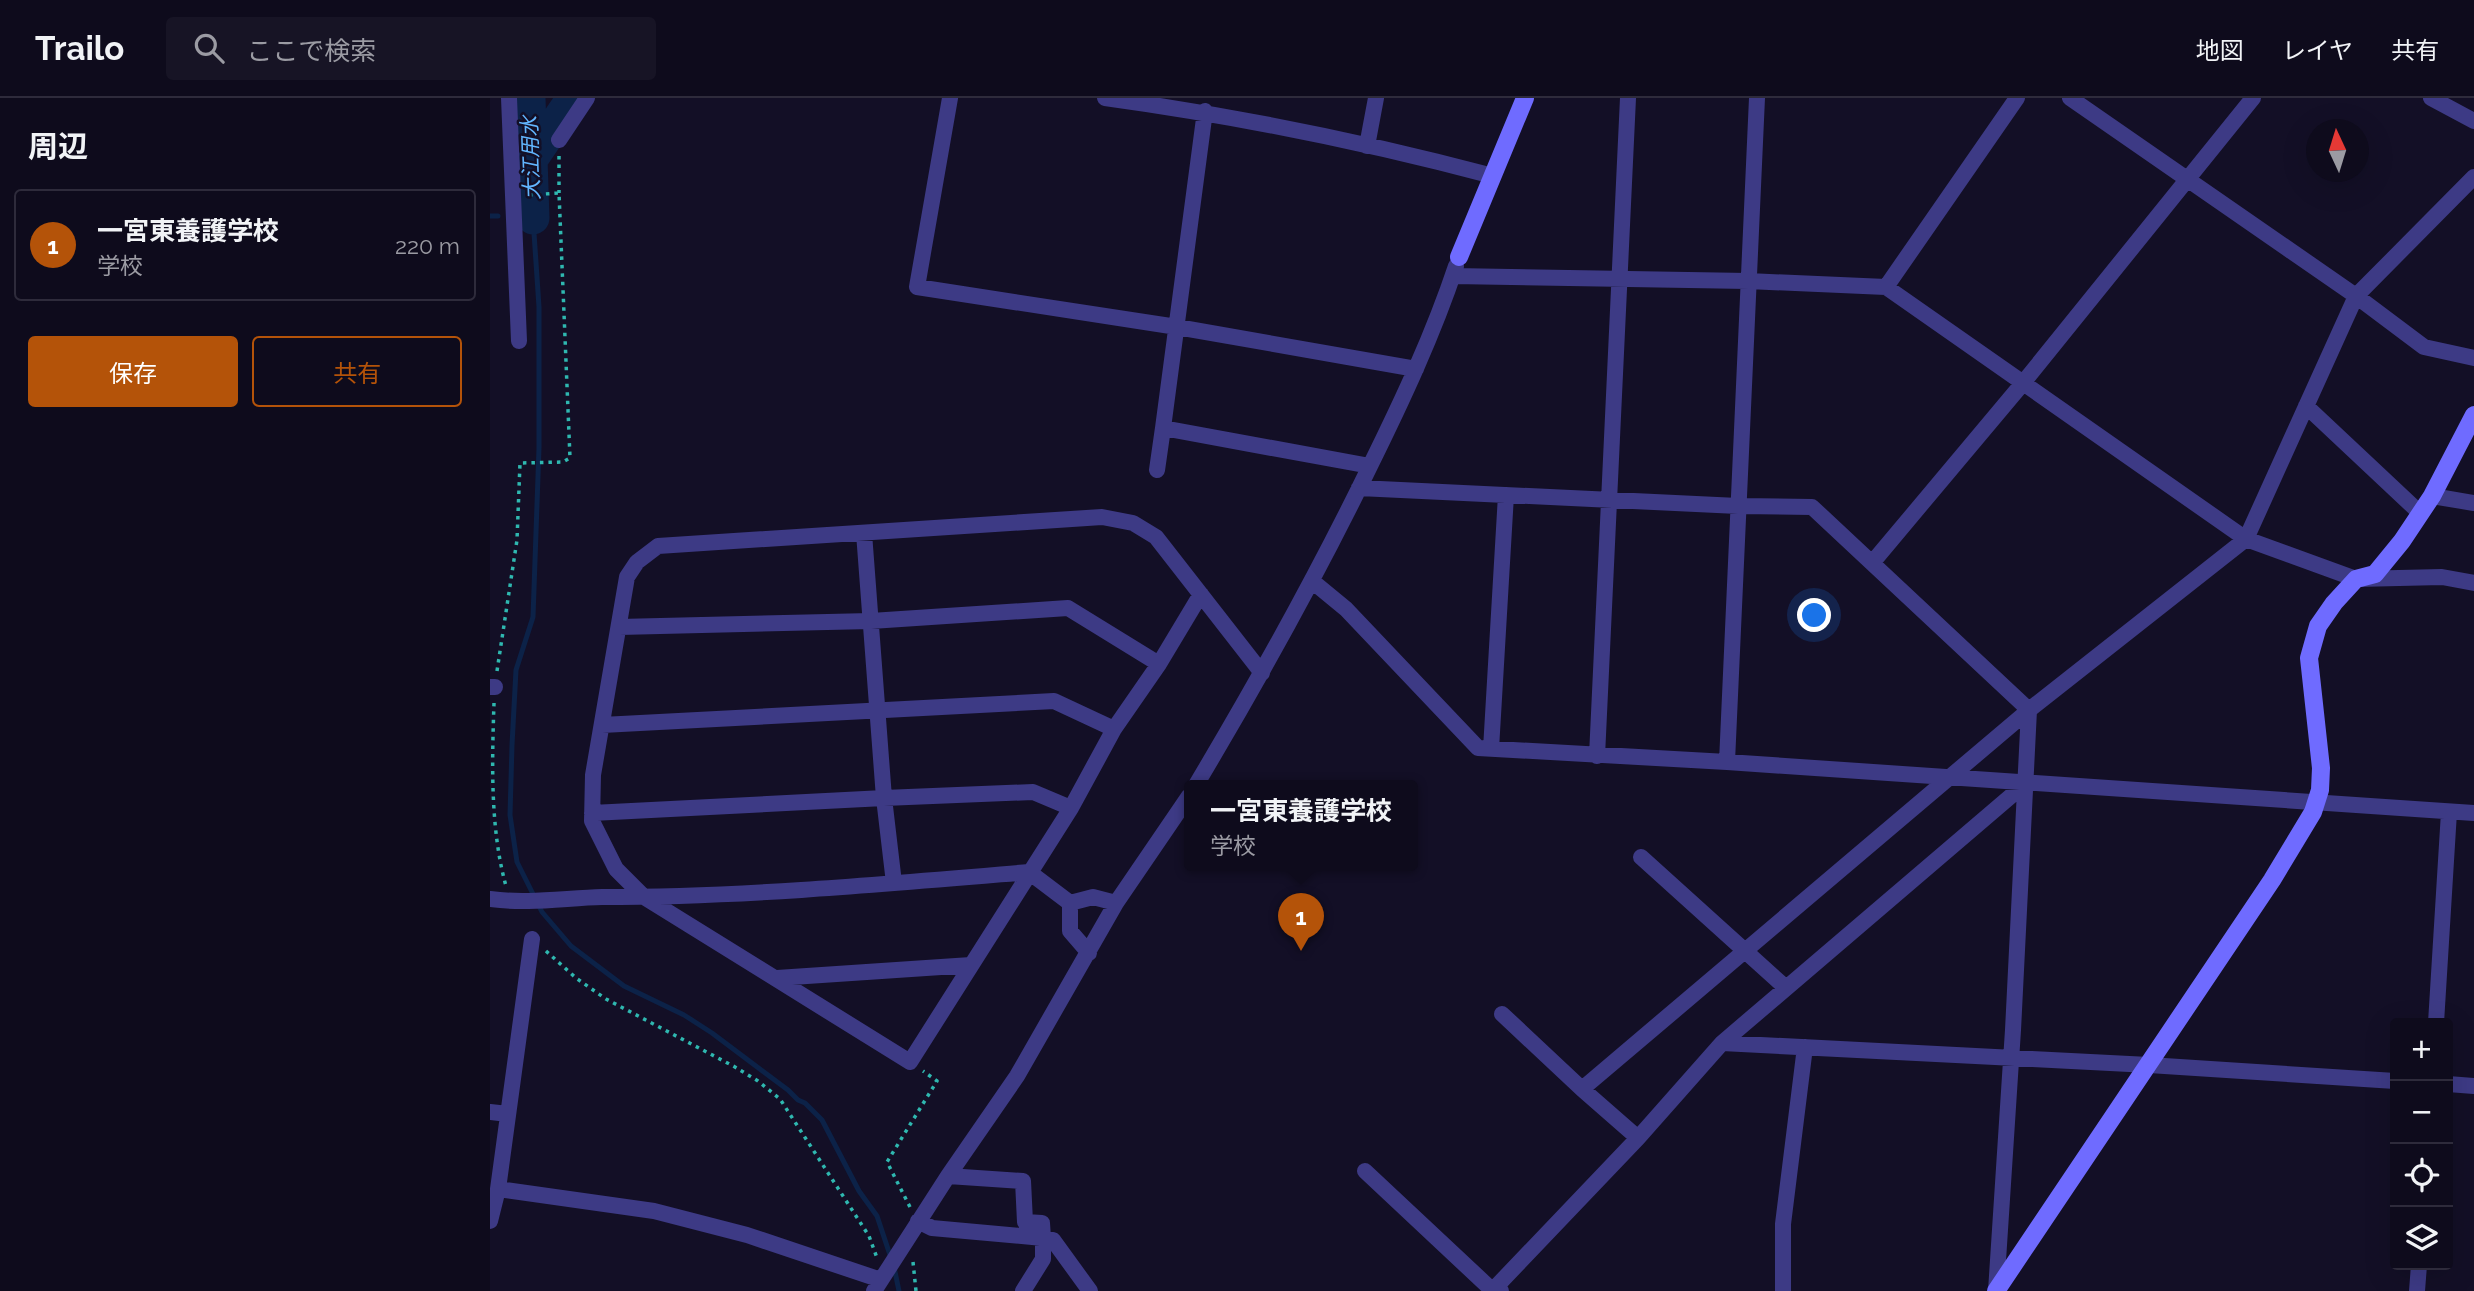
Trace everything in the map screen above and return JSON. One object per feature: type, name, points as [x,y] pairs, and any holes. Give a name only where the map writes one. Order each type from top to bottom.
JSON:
[{"type":"street","points":[[509,98],[519,341]]},
{"type":"street","points":[[559,140],[587,98]]},
{"type":"street","points":[[950,98],[917,287],[1177,327],[1416,369]]},
{"type":"street","points":[[1105,98],[1205,111],[1399,151],[1493,176]]},
{"type":"street","points":[[1367,146],[1376,98]]},
{"type":"street","points":[[1199,780],[1262,673],[1370,466],[1416,369],[1525,98]]},
{"type":"street","points":[[1597,756],[1628,98]]},
{"type":"street","points":[[1727,762],[1757,98]]},
{"type":"street","points":[[1886,287],[2017,98]]},
{"type":"street","points":[[2070,98],[2356,296],[2424,347],[2474,359]]},
{"type":"street","points":[[1872,563],[2023,383],[2253,98]]},
{"type":"street","points":[[2431,98],[2474,121]]},
{"type":"street","points":[[1157,470],[1205,111]]},
{"type":"street","points":[[1582,1089],[2029,710],[2246,538],[2356,296],[2474,177]]},
{"type":"street","points":[[1452,276],[1748,281],[1886,287],[2246,538],[2356,579],[2442,577],[2474,583]]},
{"type":"street","points":[[2306,406],[2420,513]]},
{"type":"street","points":[[1996,1291],[2273,880],[2316,804],[2321,768],[2309,658],[2318,626],[2356,579],[2375,574],[2402,541],[2432,496],[2474,415]]},
{"type":"street","points":[[1163,428],[1370,466]]},
{"type":"street","points":[[1359,488],[1610,501],[1812,507],[2029,710],[1996,1291]]},
{"type":"street","points":[[1491,749],[1506,495]]},
{"type":"street","points":[[2432,496],[2474,503]]},
{"type":"street","points":[[1201,594],[1159,664],[1114,729],[1071,808],[910,1062],[644,897],[616,869],[592,821],[593,775],[627,577],[637,562],[658,546],[1102,517],[1133,523],[1156,537],[1201,594],[1262,673]]},
{"type":"street","points":[[864,533],[884,798],[894,883]]},
{"type":"street","points":[[1312,581],[1346,609],[1478,748],[1727,762],[2474,813]]},
{"type":"street","points":[[619,627],[871,621],[1068,608],[1159,664]]},
{"type":"street","points":[[602,725],[1054,701],[1114,729]]},
{"type":"street","points":[[1365,1171],[1497,1291],[1722,1043],[2025,784]]},
{"type":"street","points":[[592,813],[1032,792],[1071,808]]},
{"type":"street","points":[[498,1189],[654,1211],[747,1235],[880,1282],[918,1221],[1017,1076],[1116,903],[1184,803]]},
{"type":"street","points":[[2436,1018],[2449,812]]},
{"type":"street","points":[[1641,857],[1785,988]]},
{"type":"street","points":[[490,899],[521,901],[644,897],[894,883],[1029,872],[1070,904]]},
{"type":"street","points":[[1070,904],[1093,897],[1116,903]]},
{"type":"street","points":[[1070,904],[1070,931],[1089,953]]},
{"type":"street","points":[[490,1221],[498,1189],[532,939]]},
{"type":"street","points":[[777,978],[971,965]]},
{"type":"street","points":[[1502,1014],[1638,1138]]},
{"type":"street","points":[[1722,1043],[2149,1065],[2390,1081]]},
{"type":"street","points":[[1783,1291],[1783,1224],[1805,1047]]},
{"type":"street","points":[[2453,1084],[2474,1086]]},
{"type":"street","points":[[490,1112],[508,1114]]},
{"type":"street","points":[[948,1176],[1023,1181],[1025,1222],[1042,1223],[1044,1259],[1023,1291]]},
{"type":"street","points":[[918,1221],[932,1228],[1054,1240],[1090,1291]]},
{"type":"street","points":[[2417,1291],[2419,1270]]},
{"type":"path","points":[[526,463],[555,462],[570,458],[559,140]]},
{"type":"path","points":[[523,196],[559,193]]},
{"type":"path","points":[[910,1062],[937,1081],[887,1162],[918,1221]]},
{"type":"path","points":[[902,1247],[913,1259],[916,1291]]},
{"type":"waterway","name":"大江用水","points":[[529,98],[533,218]]},
{"type":"waterway","points":[[533,157],[573,98]]},
{"type":"waterway","points":[[490,216],[498,216]]},
{"type":"waterway","points":[[523,218],[533,218],[539,307],[539,448],[533,617],[516,670],[512,745],[510,815],[517,862],[542,912],[571,946],[624,986],[684,1015],[712,1033],[805,1103],[822,1120],[859,1191],[877,1216],[891,1258]]},
{"type":"waterway","points":[[894,1267],[899,1291]]},
{"type":"place","name":"一宮東養護学校","points":[[1301,951]]}]
